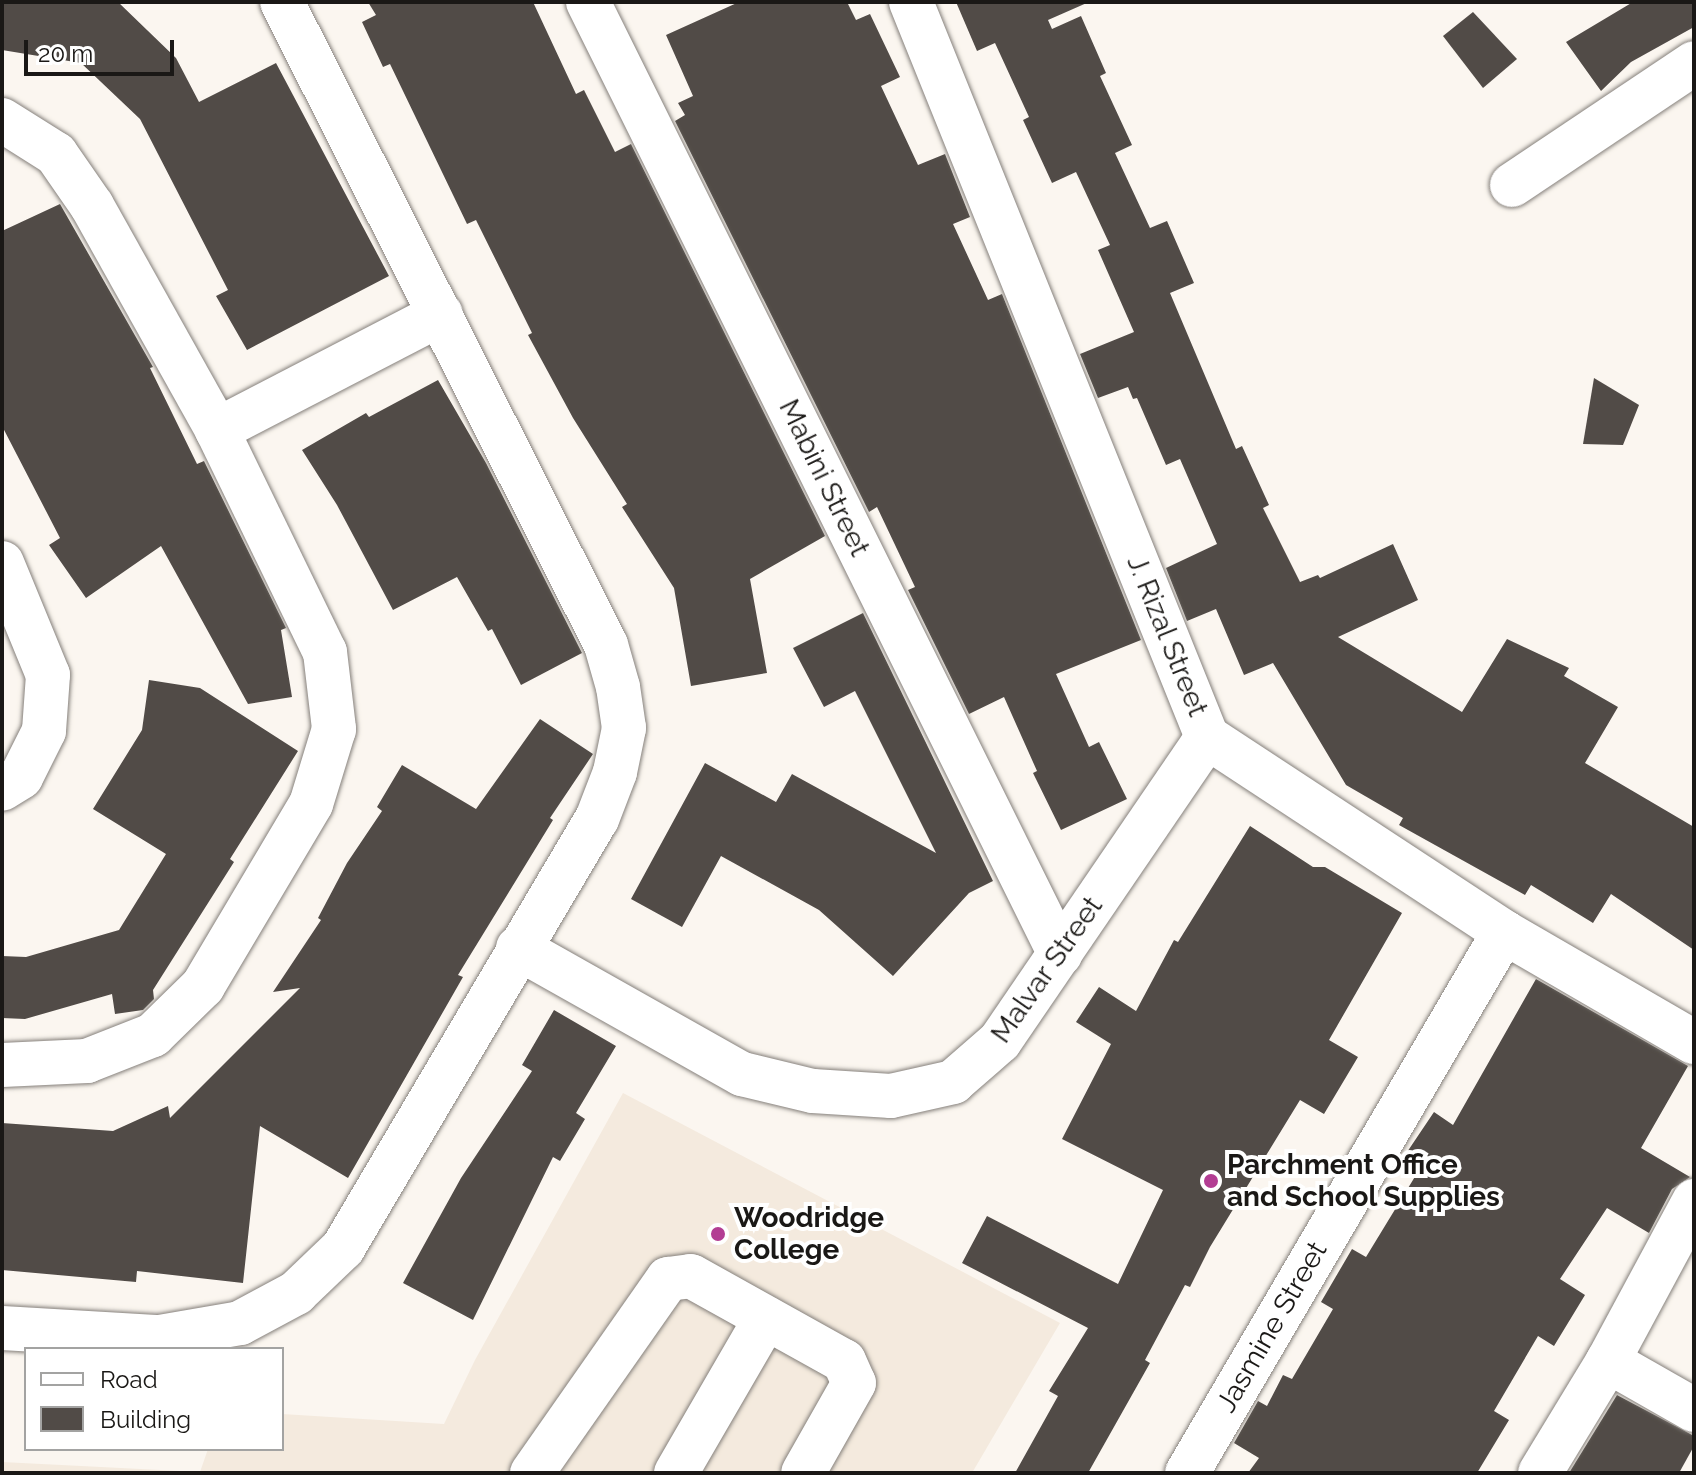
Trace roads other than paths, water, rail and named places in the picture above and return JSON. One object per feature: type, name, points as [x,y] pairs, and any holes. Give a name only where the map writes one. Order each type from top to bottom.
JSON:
[{"type":"street","points":[[2,1328],[160,1337],[240,1323],[296,1293],[343,1248],[597,819],[615,772],[624,728],[618,687],[606,645],[282,2]]},
{"type":"street","name":"Mabini Street","points":[[588,2],[1060,954]]},
{"type":"street","name":"J. Rizal Street","points":[[911,2],[1207,737],[1504,932],[1694,1042]]},
{"type":"street","points":[[1512,185],[1694,63]]},
{"type":"street","points":[[2,120],[56,154],[92,206],[217,430],[325,652],[334,729],[311,804],[203,986],[153,1035],[87,1061],[2,1065]]},
{"type":"street","points":[[217,430],[441,314]]},
{"type":"street","points":[[2,563],[48,675],[44,731],[21,777],[2,789]]},
{"type":"street","name":"Malvar Street","points":[[518,948],[742,1074],[813,1091],[891,1096],[953,1082],[1000,1041],[1207,737]]},
{"type":"street","name":"Jasmine Street","points":[[1187,1473],[1504,932]]},
{"type":"street","points":[[1540,1473],[1608,1361],[1694,1201]]},
{"type":"street","points":[[532,1473],[668,1279],[691,1276],[844,1361],[854,1383],[803,1473]]},
{"type":"street","points":[[676,1473],[766,1318]]},
{"type":"street","points":[[1608,1361],[1694,1410]]},
{"type":"place","name":"Parchment Office and School Supplies","points":[[1211,1181]]},
{"type":"place","name":"Woodridge College","points":[[718,1234]]}]
